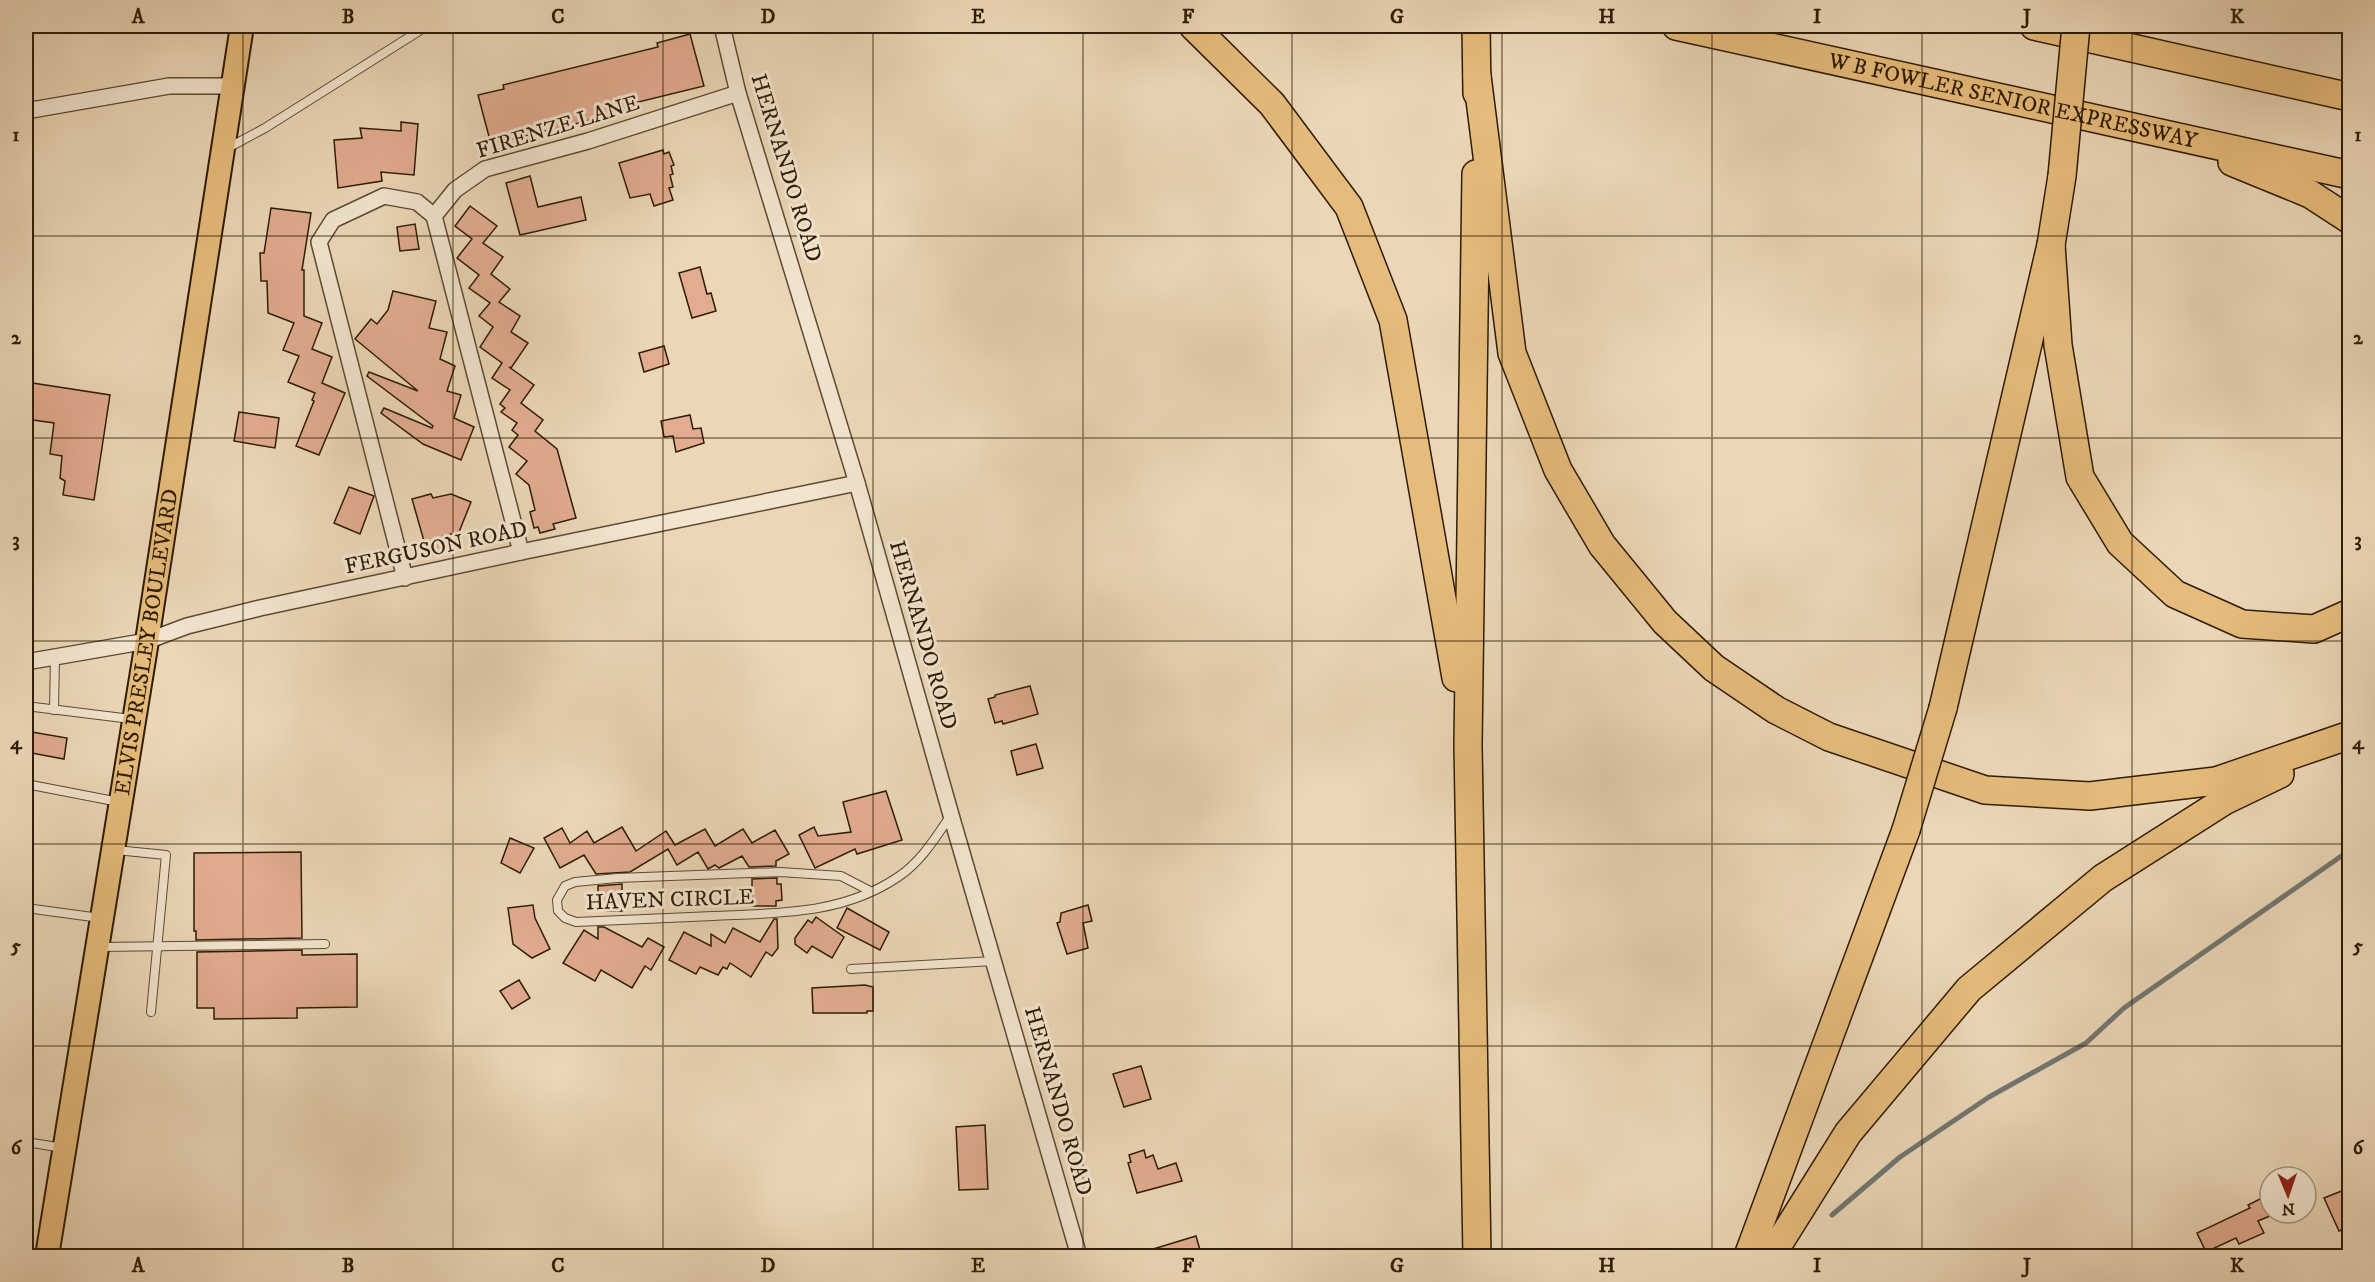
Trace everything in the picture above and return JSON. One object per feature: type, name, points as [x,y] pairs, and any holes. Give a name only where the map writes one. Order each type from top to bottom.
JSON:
[{"type":"highway","points":[[1193,26],[1272,104],[1348,207],[1393,320],[1468,745]]},
{"type":"highway","name":"W B FOWLER SENIOR EXPRESSWAY","points":[[1676,26],[2349,175]]},
{"type":"highway","points":[[2034,26],[2349,97]]},
{"type":"highway","points":[[1748,1257],[1906,830],[1943,708],[2050,244],[2062,176],[2076,26]]},
{"type":"highway","points":[[1477,51],[1468,745],[1477,1257]]},
{"type":"highway","points":[[1477,51],[1512,354],[1558,470],[1602,545],[1665,622],[1714,668],[1776,710],[1829,737],[1985,790],[2090,796],[2216,780],[2349,735]]},
{"type":"highway","points":[[2165,134],[2310,194],[2349,220]]},
{"type":"highway","points":[[2050,244],[2058,345],[2080,477],[2120,543],[2175,594],[2242,624],[2314,629],[2349,613]]},
{"type":"highway","points":[[1771,1257],[1848,1133],[1969,989],[2103,878],[2224,801],[2349,741]]},
{"type":"main road","name":"ELVIS PRESLEY BOULEVARD","points":[[47,1257],[147,641],[242,26]]},
{"type":"street","name":"HERNANDO ROAD","points":[[722,26],[738,93],[857,483],[1079,1257]]},
{"type":"street","points":[[26,111],[169,86],[233,86]]},
{"type":"street","name":"FIRENZE LANE","points":[[434,216],[455,190],[485,169],[588,141],[738,93]]},
{"type":"street","points":[[405,578],[319,242],[333,220],[384,196],[417,202],[434,216],[521,552]]},
{"type":"street","name":"FERGUSON ROAD","points":[[26,662],[147,641],[187,626],[521,552],[857,483]]},
{"type":"lane","points":[[222,151],[265,128],[427,26]]},
{"type":"lane","points":[[54,710],[55,657]]},
{"type":"lane","points":[[26,706],[134,720]]},
{"type":"lane","points":[[26,784],[121,802]]},
{"type":"lane","name":"HAVEN CIRCLE","points":[[870,891],[841,876],[780,872],[735,873],[575,882],[565,886],[557,900],[558,911],[565,918],[576,922],[772,915],[827,908],[870,891],[899,877],[928,849],[951,815]]},
{"type":"lane","points":[[113,850],[166,855],[151,1012]]},
{"type":"lane","points":[[26,908],[102,918]]},
{"type":"lane","points":[[97,947],[325,944]]},
{"type":"lane","points":[[850,969],[994,961]]},
{"type":"lane","points":[[26,1142],[65,1148]]},
{"type":"building","points":[[690,34],[704,86],[630,104],[631,109],[491,144],[478,95],[504,89],[503,85],[658,47],[657,43]]},
{"type":"building","points":[[401,122],[418,124],[414,175],[381,172],[382,181],[338,188],[334,140],[362,138],[360,128],[401,131]]},
{"type":"building","points":[[663,150],[664,154],[669,152],[674,165],[671,166],[673,174],[670,175],[673,187],[669,188],[673,200],[654,206],[650,194],[630,198],[619,163]]},
{"type":"building","points":[[530,176],[538,207],[581,197],[586,220],[520,235],[506,183]]},
{"type":"building","points":[[470,206],[497,226],[483,243],[503,257],[491,274],[510,289],[499,302],[520,316],[511,332],[528,343],[511,368],[509,367],[534,385],[521,403],[543,420],[535,431],[557,449],[576,518],[553,524],[555,529],[540,533],[538,527],[534,528],[530,512],[535,510],[529,485],[516,474],[527,461],[509,447],[518,435],[512,430],[517,423],[501,412],[505,408],[500,404],[510,390],[492,378],[502,363],[480,347],[493,327],[479,316],[490,303],[469,288],[479,275],[457,258],[472,239],[455,226]]},
{"type":"building","points":[[271,208],[311,213],[302,270],[304,270],[304,316],[322,323],[312,349],[332,357],[322,383],[345,393],[319,455],[296,446],[315,393],[288,382],[299,356],[283,350],[294,323],[268,313],[267,281],[261,281],[260,253],[264,253]]},
{"type":"building","points":[[415,224],[419,249],[400,251],[397,227]]},
{"type":"building","points":[[700,267],[707,294],[711,293],[716,311],[692,318],[679,273]]},
{"type":"building","points":[[393,291],[436,301],[429,328],[447,332],[440,359],[455,366],[447,391],[461,395],[454,418],[474,427],[461,460],[423,444],[381,413],[384,408],[432,428],[433,426],[367,376],[369,372],[418,391],[355,339],[371,319],[377,324],[388,310]]},
{"type":"building","points":[[664,346],[669,364],[644,372],[639,353]]},
{"type":"building","points":[[26,382],[110,395],[94,500],[63,495],[65,481],[60,478],[62,456],[50,454],[54,423],[26,419]]},
{"type":"building","points":[[239,412],[279,418],[275,448],[234,441]]},
{"type":"building","points":[[690,415],[693,429],[701,428],[704,443],[676,452],[673,436],[664,437],[661,421]]},
{"type":"building","points":[[349,487],[374,496],[360,534],[334,523]]},
{"type":"building","points":[[431,494],[433,498],[451,494],[471,502],[459,532],[443,536],[448,551],[433,555],[431,546],[426,548],[412,499]]},
{"type":"building","points":[[1030,686],[1038,714],[1003,724],[1002,721],[995,723],[988,699]]},
{"type":"building","points":[[26,731],[67,738],[64,759],[26,752]]},
{"type":"building","points":[[1036,744],[1043,768],[1017,775],[1011,751]]},
{"type":"building","points":[[886,791],[902,840],[857,854],[855,849],[815,868],[799,835],[814,827],[818,836],[851,832],[843,802]]},
{"type":"building","points":[[622,827],[636,851],[666,831],[675,845],[705,829],[715,846],[743,829],[752,843],[775,830],[789,854],[776,861],[776,866],[749,867],[742,856],[719,868],[715,865],[708,869],[698,852],[677,865],[668,849],[630,872],[596,874],[584,855],[560,868],[544,838],[562,828],[570,843],[587,831],[594,843]]},
{"type":"building","points":[[510,838],[534,848],[520,873],[501,863]]},
{"type":"building","points":[[301,852],[302,938],[196,940],[194,853]]},
{"type":"building","points":[[777,878],[777,884],[781,884],[782,900],[776,901],[776,906],[752,906],[752,879]]},
{"type":"building","points":[[622,884],[622,911],[598,911],[598,886]]},
{"type":"building","points":[[533,905],[535,918],[550,949],[532,958],[513,944],[508,908]]},
{"type":"building","points":[[1088,905],[1092,921],[1083,923],[1088,948],[1067,954],[1057,923],[1060,922],[1061,913]]},
{"type":"building","points":[[847,908],[889,932],[880,950],[837,928]]},
{"type":"building","points":[[816,917],[844,937],[832,958],[812,946],[807,953],[795,944],[795,938],[808,920],[812,923]]},
{"type":"building","points":[[774,919],[777,919],[778,948],[772,956],[766,952],[751,977],[730,963],[727,969],[723,967],[718,975],[700,967],[696,974],[669,960],[684,932],[711,946],[711,934],[725,943],[733,928],[760,942]]},
{"type":"building","points":[[598,927],[604,927],[642,947],[648,938],[664,947],[651,970],[645,966],[632,988],[601,970],[595,981],[563,963],[584,930],[598,939]]},
{"type":"building","points":[[302,950],[302,955],[357,954],[357,1007],[297,1008],[297,1018],[214,1019],[214,1008],[197,1008],[197,952]]},
{"type":"building","points":[[519,980],[530,998],[512,1009],[500,991]]},
{"type":"building","points":[[865,985],[873,987],[873,1011],[813,1013],[812,988]]},
{"type":"building","points":[[1141,1066],[1151,1099],[1124,1107],[1113,1074]]},
{"type":"building","points":[[985,1125],[988,1189],[959,1190],[956,1127]]},
{"type":"building","points":[[1144,1150],[1146,1158],[1153,1155],[1158,1169],[1176,1163],[1182,1181],[1137,1193],[1128,1163],[1131,1162],[1129,1155]]},
{"type":"building","points":[[2349,1188],[2349,1227],[2339,1231],[2324,1198]]},
{"type":"building","points":[[2258,1200],[2258,1225],[2264,1233],[2239,1244],[2236,1238],[2206,1252],[2197,1233],[2250,1208],[2248,1205]]},
{"type":"building","points":[[1196,1236],[1202,1257],[1141,1257],[1140,1253]]},
{"type":"waterway","points":[[1832,1215],[1900,1157],[1989,1097],[2086,1043],[2124,1008],[2350,850]]}]
